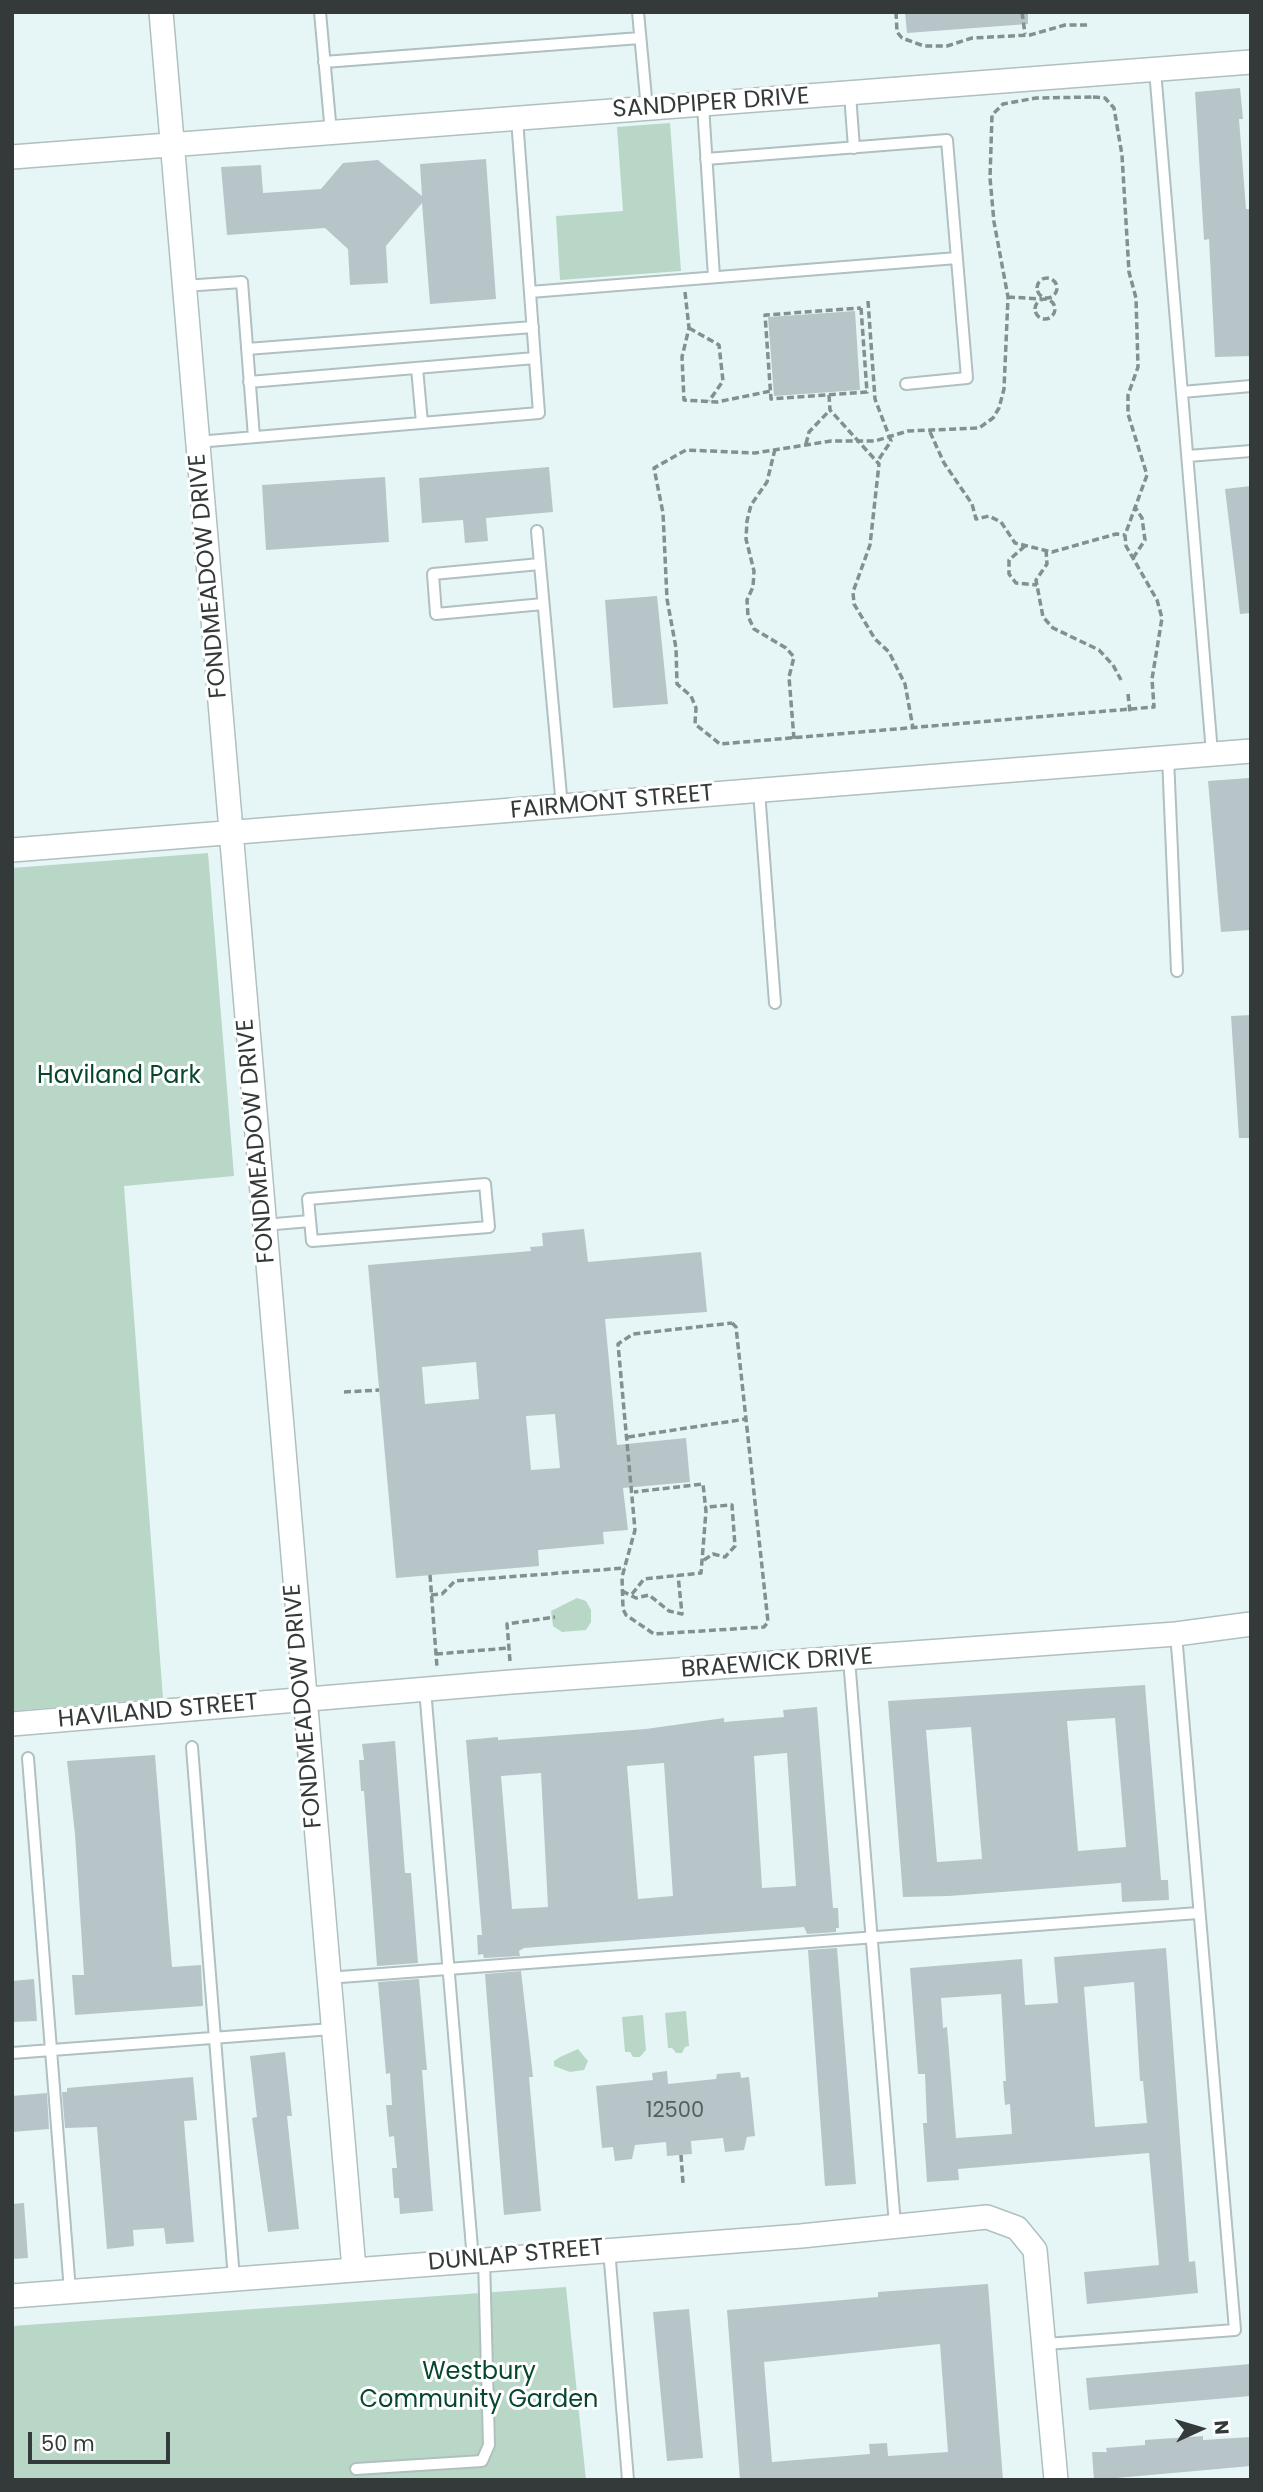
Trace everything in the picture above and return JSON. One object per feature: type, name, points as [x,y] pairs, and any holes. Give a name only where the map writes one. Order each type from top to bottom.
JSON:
[{"type":"street","name":"FONDMEADOW DRIVE","points":[[161,12],[327,1978],[354,2269]]},
{"type":"street","name":"SANDPIPER DRIVE","points":[[12,157],[1251,62]]},
{"type":"street","name":"FAIRMONT STREET","points":[[12,850],[1251,751]]},
{"type":"street","name":"BRAEWICK DRIVE","points":[[304,1700],[432,1688],[1175,1633],[1251,1624]]},
{"type":"street","name":"HAVILAND STREET","points":[[12,1724],[304,1700]]},
{"type":"street","name":"DUNLAP STREET","points":[[12,2296],[801,2236],[987,2217],[1017,2228],[1035,2250],[1046,2344]]},
{"type":"street","points":[[1046,2344],[1056,2480]]},
{"type":"lane","points":[[320,12],[331,133]]},
{"type":"lane","points":[[638,12],[647,109]]},
{"type":"lane","points":[[324,62],[640,38]]},
{"type":"lane","points":[[1155,70],[1212,753]]},
{"type":"lane","points":[[850,94],[854,148]]},
{"type":"lane","points":[[703,105],[714,277]]},
{"type":"lane","points":[[197,442],[539,413],[517,119]]},
{"type":"lane","points":[[706,159],[947,140],[967,378],[906,384]]},
{"type":"lane","points":[[530,292],[957,258]]},
{"type":"lane","points":[[184,286],[242,282],[254,437]]},
{"type":"lane","points":[[247,349],[533,327]]},
{"type":"lane","points":[[250,382],[535,358]]},
{"type":"lane","points":[[417,368],[422,423]]},
{"type":"lane","points":[[1182,392],[1251,386]]},
{"type":"lane","points":[[1188,456],[1251,451]]},
{"type":"lane","points":[[537,531],[562,807]]},
{"type":"lane","points":[[540,564],[433,574],[436,614],[544,604]]},
{"type":"lane","points":[[1168,757],[1177,971]]},
{"type":"lane","points":[[759,791],[775,1003]]},
{"type":"lane","points":[[485,1184],[489,1227],[312,1241],[310,1221],[309,1199],[485,1184]]},
{"type":"lane","points":[[264,1225],[310,1221]]},
{"type":"lane","points":[[1046,2344],[1235,2330],[1175,1633]]},
{"type":"lane","points":[[849,1659],[895,2225]]},
{"type":"lane","points":[[356,2469],[482,2461],[489,2445],[479,2260],[448,1969],[432,1688]]},
{"type":"lane","points":[[192,1747],[234,2279]]},
{"type":"lane","points":[[28,1758],[70,2291]]},
{"type":"lane","points":[[327,1978],[1198,1913]]},
{"type":"lane","points":[[12,2053],[332,2029]]},
{"type":"lane","points":[[609,2249],[628,2480]]},
{"type":"path","points":[[895,12],[897,33],[902,38],[923,46],[1046,33],[1065,25],[1090,25]]},
{"type":"path","points":[[1022,12],[1025,34]]},
{"type":"path","points":[[1036,98],[1105,98],[1114,108],[1122,155],[1127,209],[1125,234],[1129,272],[1136,298],[1138,367],[1128,396],[1128,414],[1147,475],[1125,535],[1126,546],[1157,600],[1162,618],[1152,679],[1154,707],[1130,712],[832,733],[794,739],[761,739],[720,744],[695,724],[696,708],[691,696],[677,684],[676,648],[667,599],[665,524],[654,468],[686,450],[755,453],[831,441],[859,442],[908,431],[930,432],[979,428],[993,418],[1004,389],[1008,297],[993,211],[989,139],[992,115],[1003,104],[1036,98]]},
{"type":"path","points":[[1008,297],[1042,299],[1051,302],[1055,307],[1054,313],[1047,319],[1041,318],[1035,310],[1042,299],[1056,292],[1053,280],[1043,278],[1038,282],[1037,289],[1042,299]]},
{"type":"path","points":[[683,280],[689,328],[682,357],[684,400],[689,403],[709,401],[771,391]]},
{"type":"path","points":[[868,301],[875,399],[891,441],[877,462],[870,545],[853,592],[854,604],[875,639],[889,652],[905,684],[913,728]]},
{"type":"path","points":[[861,308],[867,392],[771,399],[771,391],[765,315],[861,308]]},
{"type":"path","points":[[689,328],[696,335],[719,345],[723,382],[709,401]]},
{"type":"path","points":[[829,395],[830,410],[877,462]]},
{"type":"path","points":[[806,444],[809,432],[830,410]]},
{"type":"path","points":[[930,432],[944,463],[972,504],[976,519],[989,516],[1000,522],[1015,543],[1046,550],[1074,546],[1116,534],[1125,535]]},
{"type":"path","points":[[775,449],[767,482],[751,505],[747,521],[746,539],[754,571],[753,587],[747,600],[748,616],[754,629],[786,648],[794,657],[789,677],[794,739]]},
{"type":"path","points":[[1133,558],[1145,540],[1142,518],[1135,507]]},
{"type":"path","points":[[1025,546],[1009,560],[1009,574],[1016,583],[1037,585]]},
{"type":"path","points":[[1046,550],[1047,564],[1037,585],[1037,596],[1048,623],[1099,650],[1113,665],[1121,680]]},
{"type":"path","points":[[1128,694],[1130,712]]},
{"type":"path","points":[[732,1323],[736,1327],[768,1622],[764,1627],[654,1634],[626,1615],[622,1591],[635,1531],[628,1437],[618,1344],[634,1334],[732,1323]]},
{"type":"path","points":[[344,1392],[379,1390]]},
{"type":"path","points":[[628,1437],[746,1419]]},
{"type":"path","points":[[632,1594],[644,1579],[701,1573],[705,1507],[703,1485],[634,1492]]},
{"type":"path","points":[[703,1560],[713,1554],[725,1557],[735,1546],[732,1505],[705,1507]]},
{"type":"path","points":[[431,1595],[442,1594],[455,1581],[625,1568]]},
{"type":"path","points":[[622,1591],[636,1598],[649,1595],[669,1611],[682,1614],[678,1574]]},
{"type":"path","points":[[430,1575],[436,1654],[432,1688]]},
{"type":"path","points":[[512,1682],[507,1623],[555,1617]]},
{"type":"path","points":[[436,1654],[509,1648]]},
{"type":"path","points":[[681,2155],[683,2183]]},
{"type":"green space","points":[[670,123],[681,271],[560,280],[556,216],[623,211],[617,127]]},
{"type":"green space","name":"Haviland Park","points":[[208,853],[234,1176],[124,1186],[163,1698],[12,1711],[12,868]]},
{"type":"green space","points":[[577,1598],[586,1601],[591,1610],[591,1622],[586,1630],[562,1632],[553,1626],[551,1611]]},
{"type":"green space","points":[[686,2011],[689,2046],[685,2047],[682,2053],[676,2053],[672,2048],[668,2048],[665,2013]]},
{"type":"green space","points":[[643,2015],[646,2050],[640,2057],[633,2057],[630,2052],[625,2052],[622,2017]]},
{"type":"green space","points":[[578,2049],[588,2061],[584,2070],[570,2072],[554,2066],[554,2061]]},
{"type":"green space","name":"Westbury Community Garden","points":[[566,2287],[586,2480],[12,2480],[12,2326]]},
{"type":"building","points":[[905,12],[1028,12],[1028,24],[907,33]]},
{"type":"building","points":[[1240,88],[1243,119],[1239,119],[1246,209],[1251,209],[1251,356],[1215,357],[1209,239],[1204,240],[1195,92]]},
{"type":"building","points":[[486,159],[496,299],[430,304],[422,203],[386,246],[388,283],[350,285],[348,249],[325,228],[227,235],[221,167],[261,165],[263,193],[321,189],[343,163],[378,160],[422,196],[420,164]]},
{"type":"building","points":[[855,311],[860,390],[774,396],[768,317]]},
{"type":"building","points":[[549,467],[553,512],[486,518],[488,541],[465,543],[463,520],[422,523],[419,478]]},
{"type":"building","points":[[385,477],[389,542],[266,550],[262,485]]},
{"type":"building","points":[[1251,486],[1251,613],[1240,614],[1225,489]]},
{"type":"building","points":[[657,596],[668,704],[613,708],[605,600]]},
{"type":"building","points":[[1249,778],[1251,930],[1221,932],[1208,781]]},
{"type":"building","points":[[1251,1015],[1251,1138],[1239,1138],[1231,1016]]},
{"type":"building","points":[[584,1229],[588,1262],[701,1252],[707,1312],[605,1319],[617,1445],[686,1438],[690,1482],[623,1488],[628,1530],[603,1532],[604,1544],[538,1550],[539,1566],[396,1578],[368,1265],[531,1251],[530,1247],[543,1246],[542,1233]],"holes":[[[476,1362],[479,1399],[425,1404],[422,1367]],[[555,1414],[560,1468],[531,1470],[526,1416]]]},
{"type":"building","points":[[1145,1685],[1161,1880],[1168,1880],[1169,1900],[1122,1902],[1121,1883],[903,1897],[888,1701]],"holes":[[[1115,1718],[1126,1847],[1078,1851],[1067,1721]],[[971,1727],[982,1859],[937,1862],[926,1730]]]},
{"type":"building","points":[[817,1707],[833,1908],[838,1908],[839,1928],[836,1928],[836,1932],[807,1934],[804,1927],[524,1948],[519,1951],[520,1956],[484,1958],[483,1954],[478,1955],[477,1935],[482,1935],[466,1740],[646,1729],[724,1718],[724,1722],[784,1717],[783,1710]],"holes":[[[787,1753],[796,1886],[762,1888],[754,1756]],[[664,1763],[673,1896],[638,1899],[627,1766]],[[541,1773],[548,1907],[512,1909],[501,1776]]]},
{"type":"building","points":[[395,1741],[405,1873],[411,1873],[418,1963],[377,1966],[364,1791],[361,1791],[359,1760],[364,1760],[362,1744]]},
{"type":"building","points":[[155,1755],[172,1967],[201,1965],[203,2006],[75,2015],[72,1975],[84,1975],[75,1834],[67,1761]]},
{"type":"building","points":[[837,1948],[856,2184],[825,2186],[808,1950]]},
{"type":"building","points":[[1166,1948],[1189,2262],[1195,2261],[1198,2293],[1087,2304],[1084,2272],[1159,2265],[1149,2153],[958,2169],[959,2180],[927,2182],[923,2123],[927,2123],[925,2074],[918,2074],[910,1968],[1022,1959],[1025,2005],[1058,2003],[1054,1957]],"holes":[[[1134,1982],[1140,2081],[1143,2081],[1147,2123],[1095,2127],[1084,1987]],[[1001,1994],[1006,2081],[1003,2081],[1005,2105],[1010,2104],[1012,2134],[956,2138],[947,2027],[943,2028],[941,1998]]]},
{"type":"building","points":[[521,1971],[533,2077],[529,2077],[541,2211],[504,2215],[485,1974]]},
{"type":"building","points":[[34,1979],[37,2021],[12,2022],[12,1981]]},
{"type":"building","points":[[419,1979],[427,2070],[422,2070],[433,2211],[400,2214],[399,2198],[394,2198],[392,2168],[397,2168],[394,2136],[389,2137],[386,2105],[392,2105],[390,2073],[386,2074],[378,1982]]},
{"type":"building","points":[[285,2052],[292,2116],[287,2116],[299,2229],[268,2232],[252,2118],[257,2117],[250,2056]]},
{"type":"building","points":[[667,2071],[668,2084],[716,2079],[717,2074],[740,2072],[741,2078],[749,2077],[755,2136],[747,2137],[744,2150],[725,2152],[723,2138],[691,2141],[692,2154],[667,2156],[666,2142],[635,2145],[632,2159],[615,2161],[613,2147],[602,2148],[596,2086],[653,2080],[652,2073]]},
{"type":"building","points":[[193,2077],[197,2120],[184,2121],[194,2242],[166,2244],[164,2228],[133,2230],[134,2246],[107,2249],[97,2127],[65,2128],[62,2092],[67,2092],[67,2088]]},
{"type":"building","points":[[47,2093],[49,2129],[12,2132],[12,2096]]},
{"type":"building","points":[[24,2203],[28,2258],[12,2259],[12,2204]]},
{"type":"building","points":[[988,2284],[1003,2480],[740,2480],[727,2310],[878,2297],[878,2292]],"holes":[[[940,2344],[948,2452],[888,2456],[887,2443],[869,2444],[870,2454],[772,2462],[764,2362]]]},
{"type":"building","points":[[689,2309],[703,2458],[667,2461],[653,2312]]},
{"type":"building","points":[[1251,2364],[1251,2396],[1089,2410],[1086,2378]]},
{"type":"building","points":[[1203,2436],[1203,2440],[1251,2437],[1251,2466],[1094,2480],[1092,2452],[1107,2452],[1106,2448],[1145,2445],[1145,2440]]}]
